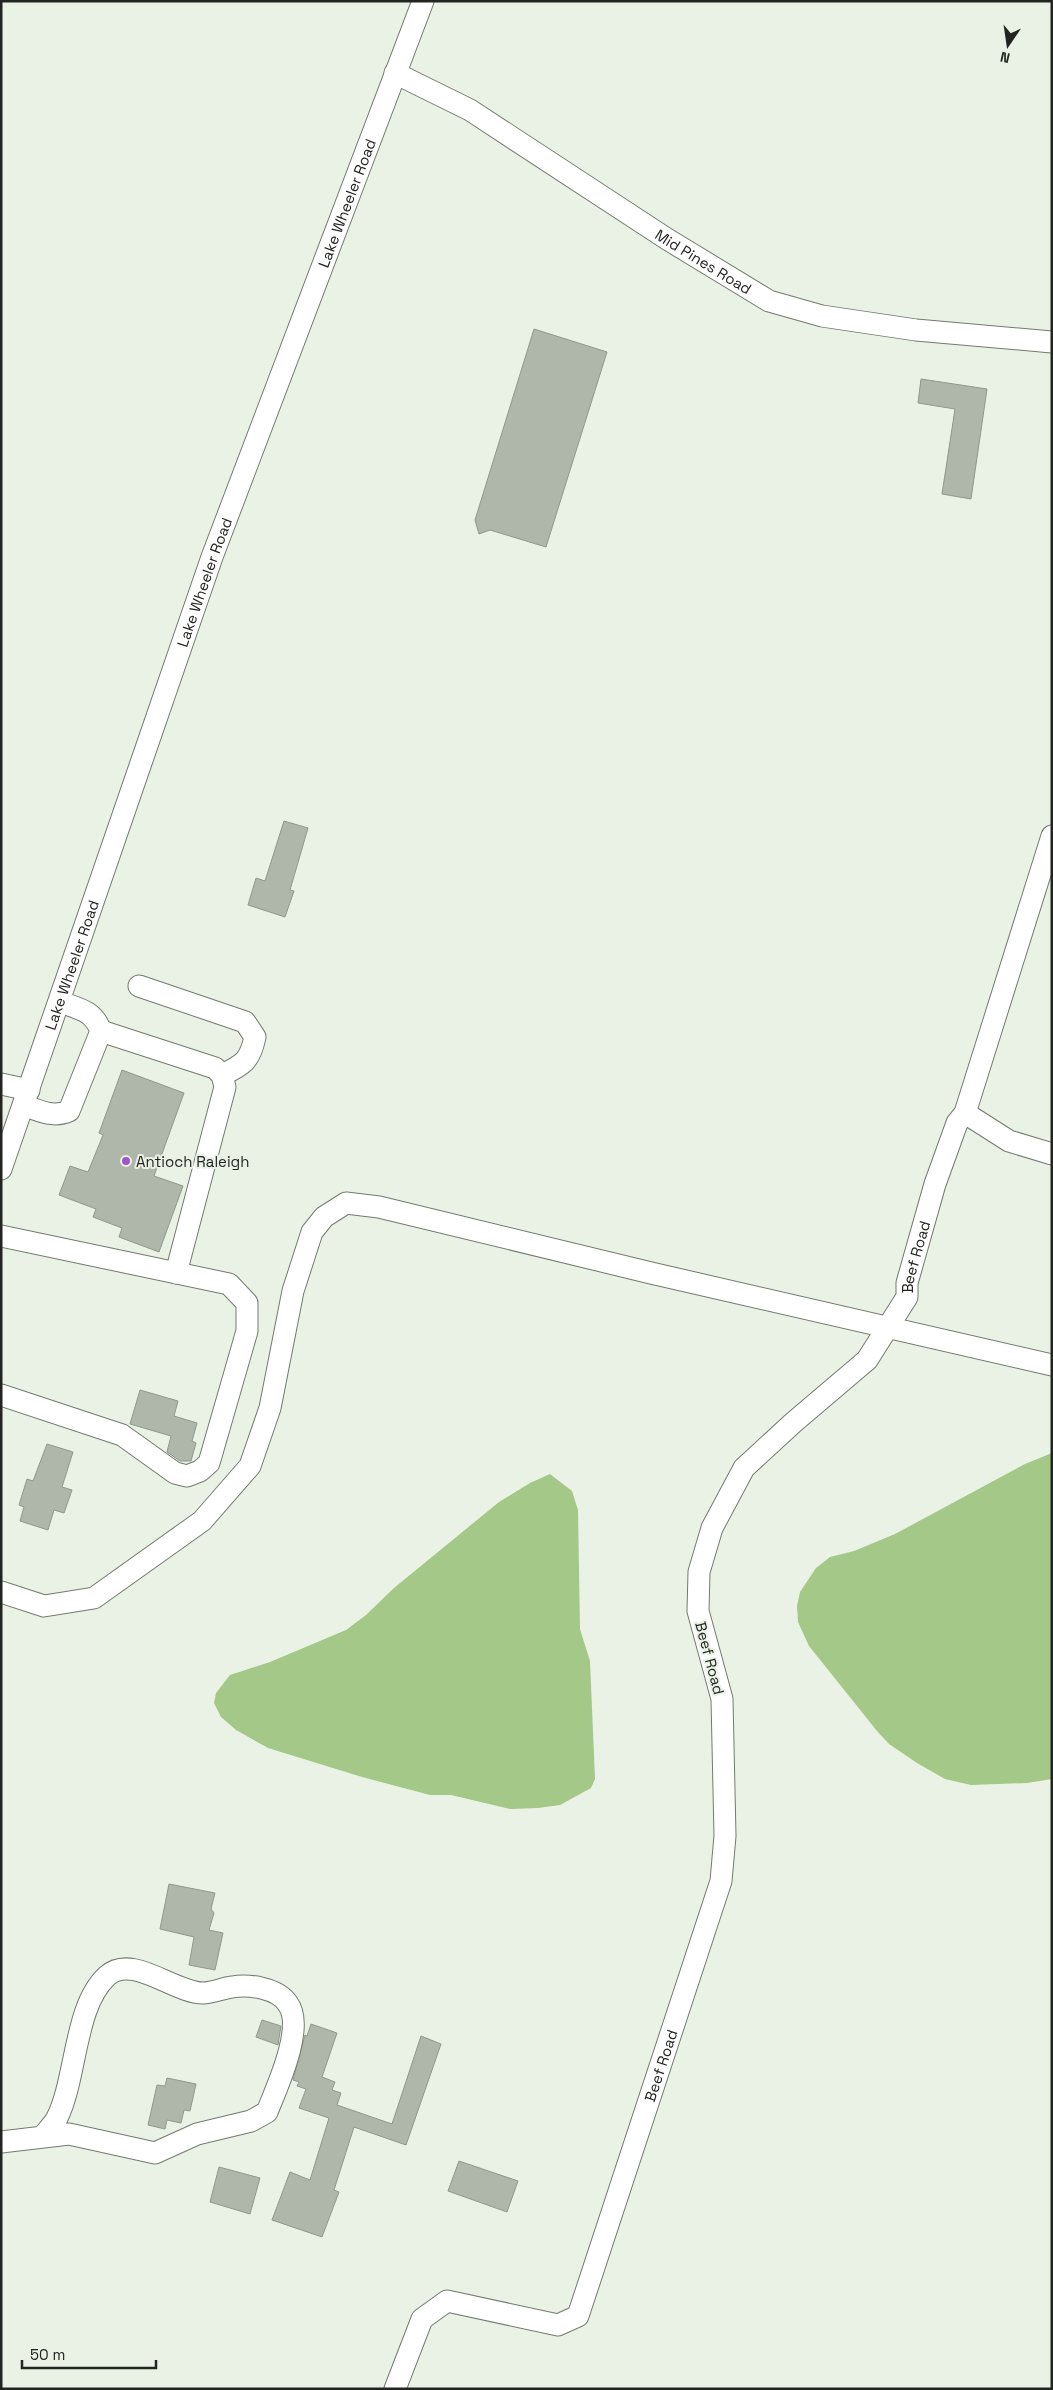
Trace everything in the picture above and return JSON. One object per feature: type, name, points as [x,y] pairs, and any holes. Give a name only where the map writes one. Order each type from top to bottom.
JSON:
[{"type":"street","name":"Lake Wheeler Road","points":[[1,1169],[60,1002],[188,625],[394,73],[423,1]]},
{"type":"street","name":"Mid Pines Road","points":[[394,73],[470,110],[667,239],[769,301],[822,316],[916,330],[1052,342]]},
{"type":"street","name":"Beef Road","points":[[395,2389],[422,2319],[447,2301],[558,2325],[578,2316],[721,1881],[725,1836],[722,1699],[698,1611],[699,1572],[712,1528],[744,1468],[794,1422],[867,1360],[890,1327],[907,1297],[907,1284],[936,1184],[958,1123],[965,1113],[1052,836]]},
{"type":"street","points":[[139,986],[245,1022],[254,1037],[251,1055],[237,1068],[222,1076]]},
{"type":"street","points":[[1,1084],[49,1114],[60,1115],[69,1111],[101,1031],[97,1020],[90,1014],[60,1002]]},
{"type":"street","points":[[101,1031],[215,1068],[222,1076],[225,1087],[176,1273]]},
{"type":"street","points":[[965,1113],[1009,1141],[1052,1154]]},
{"type":"street","points":[[1,1592],[44,1606],[94,1598],[202,1521],[250,1466],[270,1408],[293,1291],[312,1232],[324,1217],[346,1204],[379,1207],[651,1273],[1052,1364]]},
{"type":"street","points":[[1,1236],[230,1284],[247,1303],[247,1331],[238,1369],[208,1463],[200,1471],[187,1476],[176,1473],[122,1435],[1,1395]]},
{"type":"street","points":[[1,2142],[68,2134],[155,2153],[197,2134],[251,2121],[267,2112],[292,2041],[294,2019],[288,2003],[274,1992],[251,1986],[233,1986],[203,1993],[181,1989],[152,1975],[129,1968],[108,1975],[93,1993],[65,2099],[57,2119],[44,2136]]},
{"type":"shaded area","points":[[1052,1453],[1052,1779],[1027,1783],[971,1785],[945,1779],[889,1744],[809,1646],[798,1622],[797,1606],[800,1592],[816,1568],[830,1557],[854,1551],[895,1534],[1025,1464]]},
{"type":"shaded area","points":[[550,1474],[572,1491],[578,1510],[580,1629],[590,1661],[595,1779],[591,1788],[560,1805],[538,1808],[510,1809],[451,1795],[430,1795],[362,1777],[268,1748],[236,1730],[221,1717],[214,1703],[216,1693],[230,1675],[270,1662],[346,1630],[499,1502],[530,1483]]},
{"type":"building","points":[[534,329],[607,352],[546,547],[490,530],[479,534],[475,520]]},
{"type":"building","points":[[921,379],[987,389],[971,499],[942,494],[955,409],[918,403]]},
{"type":"building","points":[[284,821],[308,828],[290,890],[294,891],[285,917],[248,905],[256,878],[265,881]]},
{"type":"building","name":"Antioch Raleigh","points":[[122,1070],[184,1093],[154,1176],[183,1186],[159,1252],[119,1237],[122,1228],[93,1217],[96,1209],[59,1195],[70,1166],[88,1172],[103,1135],[99,1133]]},
{"type":"building","points":[[140,1390],[178,1401],[174,1416],[197,1423],[192,1441],[196,1443],[191,1461],[180,1461],[167,1452],[171,1436],[130,1424]]},
{"type":"building","points":[[47,1444],[73,1452],[62,1487],[72,1490],[64,1513],[54,1510],[48,1530],[20,1521],[24,1507],[19,1505],[27,1479],[33,1481]]},
{"type":"building","points":[[169,1884],[215,1893],[211,1909],[214,1913],[209,1930],[223,1933],[215,1970],[189,1965],[194,1937],[160,1929]]},
{"type":"building","points":[[262,2020],[281,2026],[278,2045],[256,2037]]},
{"type":"building","points":[[311,2024],[337,2033],[322,2077],[335,2082],[332,2090],[341,2093],[337,2105],[392,2124],[421,2036],[441,2044],[406,2145],[354,2127],[334,2190],[339,2192],[322,2237],[272,2220],[290,2172],[310,2180],[329,2118],[299,2108],[306,2089],[297,2086],[299,2082],[293,2080],[305,2035],[307,2036]]},
{"type":"building","points":[[167,2078],[196,2084],[190,2111],[184,2110],[181,2123],[167,2120],[165,2129],[148,2125],[157,2085],[165,2086]]},
{"type":"building","points":[[459,2161],[518,2181],[507,2212],[448,2191]]},
{"type":"building","points":[[219,2167],[260,2178],[250,2214],[210,2202]]},
{"type":"place","name":"Antioch Raleigh","points":[[126,1161]]}]
